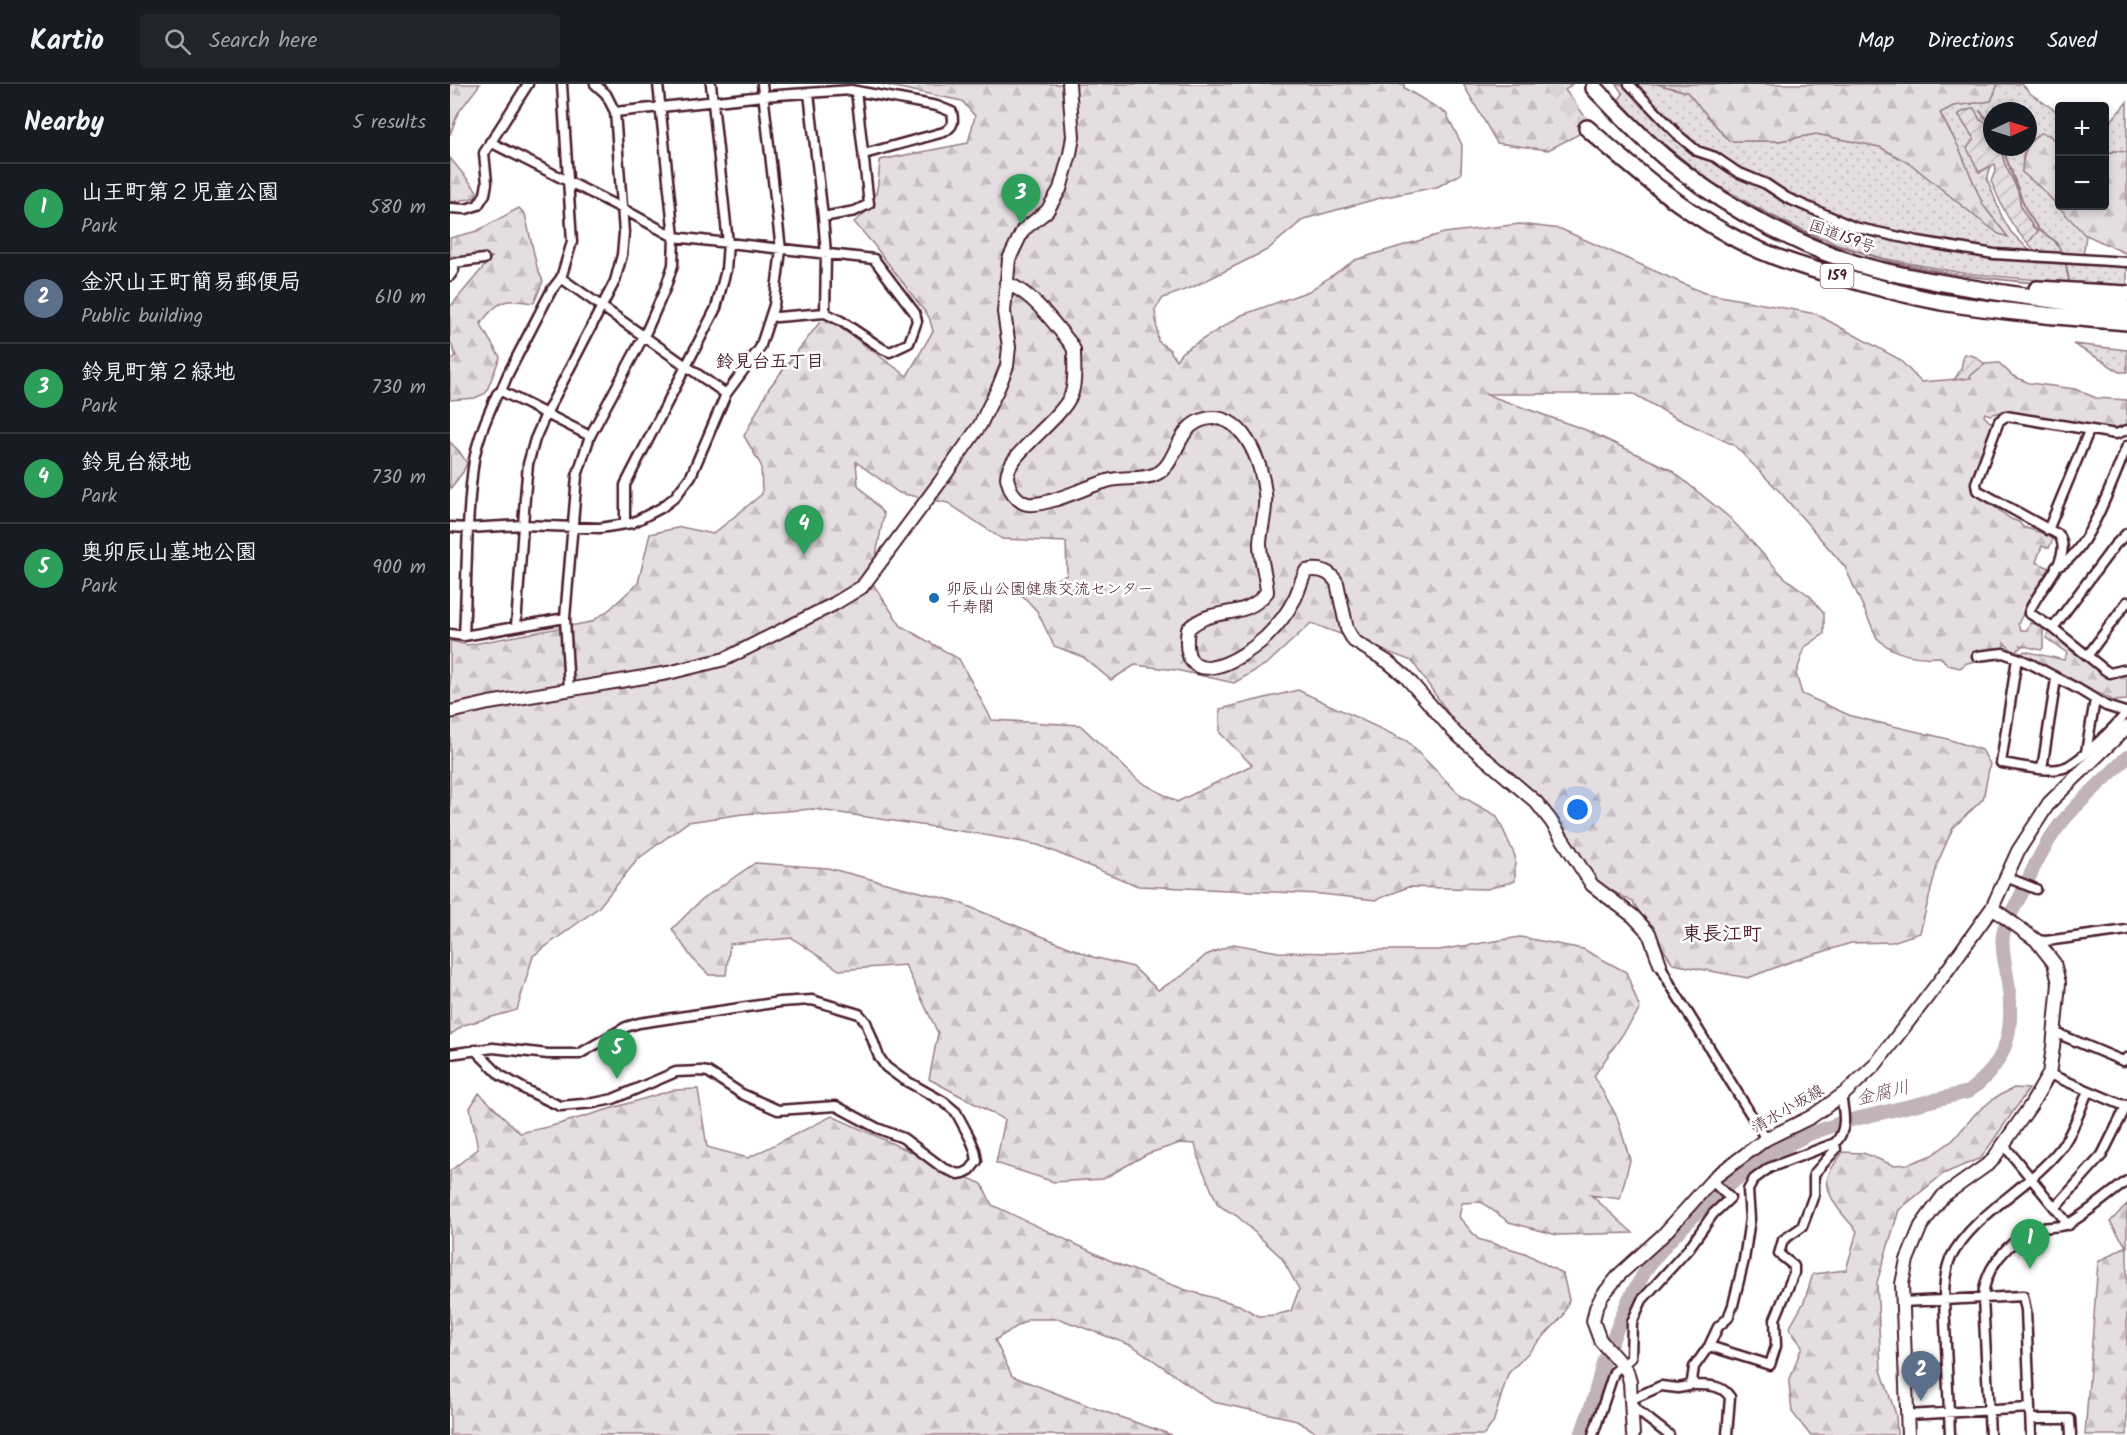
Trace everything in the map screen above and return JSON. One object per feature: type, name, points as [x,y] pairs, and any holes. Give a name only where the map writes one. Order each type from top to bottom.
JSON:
[{"type":"highway","name":"国道159号","points":[[1594,88],[1639,135],[1683,172],[1750,216],[1825,252],[1897,275],[1981,291],[2127,309]]},
{"type":"highway","name":"159","points":[[1587,128],[1647,180],[1688,211],[1730,236],[1803,267],[1899,293],[2050,321],[2127,331]]},
{"type":"highway","name":"159","points":[[1897,275],[2040,289],[2127,294]]},
{"type":"highway","name":"159","points":[[1973,306],[2127,322]]},
{"type":"street","points":[[450,208],[466,209],[478,205],[485,194],[487,183],[484,153],[528,84]]},
{"type":"street","points":[[464,636],[468,528],[476,450],[497,394],[501,391],[551,291],[561,278],[572,242],[562,84]]},
{"type":"street","points":[[516,626],[528,464],[535,439],[615,281],[622,255],[623,209],[615,112],[606,94],[595,84]]},
{"type":"street","points":[[569,690],[565,618],[577,476],[590,436],[643,337],[665,289],[672,265],[674,237],[658,84]]},
{"type":"street","points":[[625,524],[625,485],[716,308],[726,270],[728,243],[711,84]]},
{"type":"street","points":[[450,526],[468,528],[523,525],[600,528],[632,523],[661,508],[675,497],[694,469],[726,394],[760,348],[774,305],[781,250],[762,84]]},
{"type":"street","points":[[450,712],[489,703],[668,673],[725,659],[862,587],[980,425],[1007,366],[1009,347],[1004,312],[1009,259],[1023,230],[1047,211],[1060,189],[1073,137],[1069,84]]},
{"type":"street","points":[[1629,84],[1678,136],[1697,151],[1715,157],[1742,175],[1766,184],[1787,198],[1854,227],[1994,254],[2127,262]]},
{"type":"street","points":[[615,112],[852,88],[937,106],[952,112],[954,122],[951,128],[944,132],[864,154]]},
{"type":"street","points":[[823,217],[855,211],[868,204],[864,154],[852,88]]},
{"type":"street","points":[[809,93],[826,254],[825,313]]},
{"type":"street","points":[[490,142],[674,237],[874,260],[915,313],[917,321],[909,343],[890,352],[883,350],[841,321],[825,313],[771,316]]},
{"type":"street","points":[[450,276],[454,270],[452,263],[484,259]]},
{"type":"street","points":[[561,278],[726,394]]},
{"type":"street","points":[[1006,283],[1018,288],[1036,305],[1074,350],[1072,393],[1065,407],[1012,462],[1007,477],[1013,493],[1028,504],[1052,500],[1114,480],[1155,475],[1165,468],[1186,430],[1202,420],[1219,418],[1246,436],[1256,456],[1265,492],[1265,515],[1260,542],[1267,592],[1252,607],[1204,616],[1188,628],[1185,645],[1188,656],[1194,664],[1200,667],[1219,666],[1246,653],[1267,636],[1289,608],[1306,571],[1316,569],[1334,578],[1347,629],[1354,641],[1388,662],[1406,677],[1455,733],[1536,802],[1551,821],[1592,885],[1633,916],[1649,933],[1670,984],[1766,1139]]},
{"type":"street","points":[[501,391],[590,436]]},
{"type":"street","points":[[2127,430],[2116,434],[2006,416],[1999,421],[1976,483],[1977,490],[2059,535],[2064,544],[2064,550],[2056,567],[2028,612],[2053,628],[2110,673],[2127,669]]},
{"type":"street","points":[[2048,530],[2089,430]]},
{"type":"street","points":[[2056,567],[2062,566],[2072,557],[2094,524],[2127,446]]},
{"type":"street","points":[[2053,628],[2115,545],[2126,536]]},
{"type":"street","points":[[2088,655],[2127,602]]},
{"type":"street","points":[[450,634],[464,636],[565,618]]},
{"type":"street","points":[[1977,656],[2003,653],[2017,658],[2106,706],[2126,712],[2124,717],[2086,752],[2065,767],[2042,769],[2001,763],[2017,658]]},
{"type":"street","points":[[2042,769],[2056,679]]},
{"type":"street","points":[[2086,752],[2095,700]]},
{"type":"street","name":"清水小坂線","points":[[1622,1363],[1600,1340],[1593,1321],[1602,1296],[1620,1274],[1662,1235],[1714,1180],[1766,1139],[1811,1117],[1841,1096],[1875,1065],[1996,910],[2010,879],[2019,850],[2049,803],[2127,727]]},
{"type":"street","points":[[2010,879],[2036,889]]},
{"type":"street","points":[[1908,1435],[1902,1302],[1902,1284],[1907,1260],[1921,1226],[1943,1196],[1991,1162],[2031,1105],[2049,1074],[2059,983],[2054,963],[2032,937],[1996,910]]},
{"type":"street","points":[[2032,937],[2046,941],[2127,930]]},
{"type":"street","points":[[450,1053],[475,1050],[493,1048],[548,1054],[579,1054],[626,1027],[639,1023],[780,1002],[812,1000],[859,1014],[871,1032],[879,1057],[886,1067],[944,1102],[956,1112],[970,1138],[977,1161],[970,1170],[958,1174],[943,1168],[903,1138],[877,1128],[844,1109],[836,1106],[778,1110],[742,1094],[708,1072],[676,1072],[613,1099],[560,1106],[500,1075],[475,1050]]},
{"type":"street","points":[[2054,1035],[2061,1035],[2123,1061],[2127,1059]]},
{"type":"street","points":[[2049,1074],[2126,1105],[2102,1155],[2055,1208]]},
{"type":"street","points":[[1950,1435],[1944,1300],[1944,1285],[1949,1261],[1961,1242],[1976,1226],[2059,1150],[2066,1140],[2088,1091]]},
{"type":"street","points":[[1709,1346],[1770,1365],[1776,1346],[1775,1319],[1794,1273],[1794,1266],[1779,1254],[1781,1245],[1783,1240],[1802,1227],[1814,1195],[1814,1174],[1836,1149],[1837,1141],[1843,1133],[1844,1116],[1841,1096]]},
{"type":"street","points":[[1630,1400],[1661,1386],[1678,1388],[1689,1386],[1694,1366],[1709,1346],[1718,1327],[1728,1318],[1744,1260],[1750,1219],[1748,1190],[1755,1179],[1769,1168],[1837,1141]]},
{"type":"street","points":[[2003,1144],[2069,1225]]},
{"type":"street","points":[[1593,1435],[1614,1372],[1622,1363],[1631,1358],[1632,1322],[1642,1300],[1689,1248],[1713,1214],[1730,1198],[1714,1180]]},
{"type":"street","points":[[1990,1435],[1983,1287],[1991,1267],[2009,1247],[2034,1230],[2069,1225],[2127,1181]]},
{"type":"street","points":[[1902,1302],[2023,1296],[2026,1310],[2031,1435]]},
{"type":"street","points":[[1622,1363],[1630,1382],[1633,1435]]},
{"type":"street","points":[[1692,1381],[1695,1385],[1725,1390],[1730,1397],[1727,1435]]},
{"type":"street","points":[[1630,1400],[1638,1411],[1669,1435]]},
{"type":"street","points":[[1907,1415],[2030,1408]]},
{"type":"street","points":[[2031,1419],[2070,1419],[2071,1435]]},
{"type":"green space","points":[[450,84],[480,84],[458,113],[450,135]]},
{"type":"green space","points":[[880,84],[1404,84],[1404,88],[1446,113],[1462,145],[1461,174],[1437,187],[1380,198],[1304,219],[1267,250],[1193,287],[1163,298],[1155,310],[1158,341],[1169,349],[1176,360],[1182,352],[1242,315],[1309,291],[1355,260],[1444,233],[1520,224],[1561,229],[1704,293],[1816,314],[1899,359],[1921,382],[1970,378],[1985,364],[1999,363],[2013,376],[2029,383],[2075,389],[2096,398],[2127,400],[2127,424],[2112,429],[2004,411],[1990,415],[1985,413],[1984,416],[1990,422],[1995,421],[1971,483],[1975,493],[2023,527],[2054,537],[2049,548],[2042,546],[2036,562],[2052,569],[2029,602],[2018,624],[2021,630],[2027,630],[2030,623],[2043,625],[2043,648],[2041,650],[2020,645],[2021,647],[2016,651],[2004,643],[2004,650],[1980,650],[1975,661],[1960,668],[1948,665],[1940,657],[1906,655],[1883,644],[1877,638],[1845,567],[1779,491],[1734,445],[1676,418],[1634,394],[1485,394],[1586,430],[1671,470],[1730,518],[1784,577],[1811,597],[1824,613],[1824,634],[1805,647],[1796,674],[1802,694],[1851,716],[1944,738],[1982,750],[1990,764],[1983,799],[1953,828],[1938,862],[1920,933],[1892,942],[1851,943],[1748,978],[1673,964],[1633,902],[1594,881],[1552,811],[1464,736],[1412,661],[1311,623],[1268,663],[1234,683],[1176,670],[1135,665],[1111,680],[1083,657],[1054,646],[1037,611],[1021,594],[1067,575],[1066,542],[1002,539],[948,503],[899,493],[856,462],[858,485],[884,514],[871,581],[901,626],[959,659],[992,720],[1080,725],[1139,781],[1177,802],[1252,765],[1220,733],[1220,709],[1298,690],[1407,741],[1461,796],[1497,816],[1515,856],[1515,881],[1487,889],[1408,887],[1376,900],[1321,894],[1138,886],[1038,845],[974,833],[813,809],[743,814],[688,822],[638,859],[598,908],[533,956],[517,1010],[464,1025],[450,1035],[450,641],[468,645],[591,622],[610,609],[638,583],[650,534],[681,527],[713,534],[762,494],[761,465],[744,436],[769,388],[820,322],[834,323],[907,376],[933,331],[929,317],[854,222],[868,209],[876,195],[880,160],[968,143],[975,116],[962,101]]},
{"type":"green space","points":[[1463,84],[1572,84],[1565,90],[1593,127],[1548,150],[1497,143]]},
{"type":"green space","points":[[1616,84],[1624,84],[1684,143],[1836,221],[1929,246],[2127,265],[2127,288],[1962,273],[1881,258],[1840,245],[1783,222],[1715,184],[1670,152],[1618,101],[1623,94]]},
{"type":"green space","points":[[1631,84],[1657,84],[1687,92],[1729,141],[1779,141],[1816,134],[1880,147],[1912,165],[1976,217],[2007,236],[1983,205],[1959,148],[1940,113],[1953,106],[1983,102],[1983,121],[1967,110],[1959,116],[1974,139],[1980,172],[1991,166],[1987,179],[2002,217],[2011,232],[2033,254],[1998,252],[1870,228],[1825,212],[1692,146]]},
{"type":"green space","points":[[1657,84],[1998,84],[1991,101],[1953,106],[1940,113],[1959,148],[1983,205],[2008,237],[1999,234],[1976,217],[1912,165],[1880,147],[1816,134],[1779,141],[1729,141],[1687,92]]},
{"type":"green space","points":[[1998,84],[2022,84],[2031,94],[2055,110],[2055,144],[2037,140],[2037,102],[1983,102],[1991,101]]},
{"type":"green space","points":[[2127,102],[2127,152],[2114,151],[2109,153],[2109,123]]},
{"type":"green space","points":[[1974,108],[1980,120],[1983,121],[1983,156],[2002,156],[2018,191],[2021,208],[2038,231],[2028,243],[2011,222],[1991,181],[1996,169],[1995,164],[1979,172],[1967,148],[1974,139],[1959,116],[1960,113]]},
{"type":"green space","points":[[2040,133],[2049,135],[2055,141],[2055,203],[2022,172],[2024,156],[2037,156],[2037,136]]},
{"type":"green space","points":[[2114,151],[2127,152],[2127,254],[2084,234],[2062,210],[2109,210],[2109,153]]},
{"type":"green space","points":[[2002,156],[2023,156],[2022,172],[2055,203],[2055,210],[2062,210],[2086,235],[2083,256],[2038,254],[2028,243],[2038,231],[2021,208],[2018,191]]},
{"type":"green space","points":[[450,158],[477,191],[475,198],[450,202]]},
{"type":"green space","points":[[519,208],[525,214],[537,267],[543,281],[534,303],[504,302],[493,309],[481,323],[500,357],[486,393],[475,398],[450,400],[450,361],[456,356],[450,341],[450,307],[492,257],[450,256],[450,238],[477,231]]},
{"type":"green space","points":[[2073,344],[2127,350],[2127,372],[2119,372]]},
{"type":"green space","points":[[1964,354],[1974,356],[1985,364],[1970,376],[1971,378],[1954,380],[1961,369]]},
{"type":"green space","points":[[450,442],[467,463],[450,489]]},
{"type":"green space","points":[[2050,631],[2055,633],[2054,635],[2075,654],[2096,668],[2127,673],[2127,700],[2114,701],[2022,655],[2024,651],[2064,660],[2067,653],[2046,638]]},
{"type":"green space","points":[[755,863],[828,868],[955,901],[1093,957],[1133,967],[1158,990],[1182,976],[1206,955],[1234,944],[1278,952],[1334,953],[1371,950],[1439,950],[1520,937],[1583,949],[1626,972],[1640,1009],[1594,1076],[1617,1117],[1630,1160],[1620,1199],[1591,1195],[1633,1233],[1557,1235],[1509,1222],[1481,1202],[1462,1203],[1459,1217],[1478,1239],[1525,1253],[1563,1274],[1569,1300],[1563,1316],[1508,1374],[1493,1423],[1484,1435],[1321,1435],[1293,1419],[1213,1402],[1133,1346],[1060,1319],[1029,1319],[995,1340],[1012,1376],[1172,1435],[450,1435],[450,1171],[478,1149],[470,1108],[479,1093],[520,1133],[552,1126],[673,1090],[698,1089],[707,1147],[748,1158],[832,1116],[982,1184],[992,1205],[1120,1265],[1186,1290],[1239,1305],[1258,1316],[1291,1311],[1299,1289],[1281,1257],[1237,1216],[1218,1205],[1200,1163],[1195,1144],[1180,1143],[1147,1154],[1103,1179],[1054,1182],[996,1163],[1005,1120],[929,1079],[938,1033],[905,965],[839,970],[792,938],[730,944],[726,975],[709,975],[692,958],[672,929],[701,900]]},
{"type":"green space","points":[[2014,1088],[2029,1089],[1981,1158],[1943,1174],[1899,1210],[1877,1282],[1881,1370],[1896,1415],[1897,1435],[1810,1435],[1792,1412],[1789,1382],[1802,1346],[1789,1329],[1804,1302],[1813,1274],[1846,1270],[1857,1231],[1837,1207],[1829,1192],[1828,1177],[1832,1168],[1843,1152],[1863,1153],[1893,1165],[1909,1164],[1932,1155],[1953,1140],[1976,1113],[1996,1097]]},
{"type":"green space","points":[[2127,1204],[2127,1435],[2085,1435],[2098,1262],[2126,1246],[2110,1222]]},
{"type":"waterway","points":[[1604,84],[1648,132],[1724,192],[1823,241],[1893,262],[1959,275],[2035,283]]},
{"type":"waterway","points":[[1980,111],[1983,114]]},
{"type":"waterway","points":[[2005,156],[2026,210],[2039,230],[2055,241],[2064,256]]},
{"type":"waterway","points":[[2065,261],[2070,285]]},
{"type":"waterway","name":"金腐川","points":[[1581,1435],[1603,1363],[1629,1299],[1649,1265],[1713,1196],[1774,1152],[1807,1135],[1843,1122],[1968,1092],[1993,1067],[2007,1041],[2010,1026],[2009,994],[2002,945],[2008,920],[2039,858],[2056,830],[2077,805],[2127,757]]},
{"type":"tunnel","points":[[1549,84],[1587,128]]},
{"type":"place","name":"鈴見町第２緑地","points":[[1021,224]]},
{"type":"place","name":"鈴見台緑地","points":[[804,555]]},
{"type":"place","name":"卯辰山公園健康交流センター 千寿閣","points":[[934,598]]},
{"type":"place","name":"奥卯辰山墓地公園","points":[[617,1079]]},
{"type":"place","name":"山王町第２児童公園","points":[[2030,1269]]},
{"type":"place","name":"金沢山王町簡易郵便局","points":[[1921,1401]]},
{"type":"district","name":"鈴見台五丁目","points":[[770,362]]},
{"type":"district","name":"東長江町","points":[[1722,935]]}]
